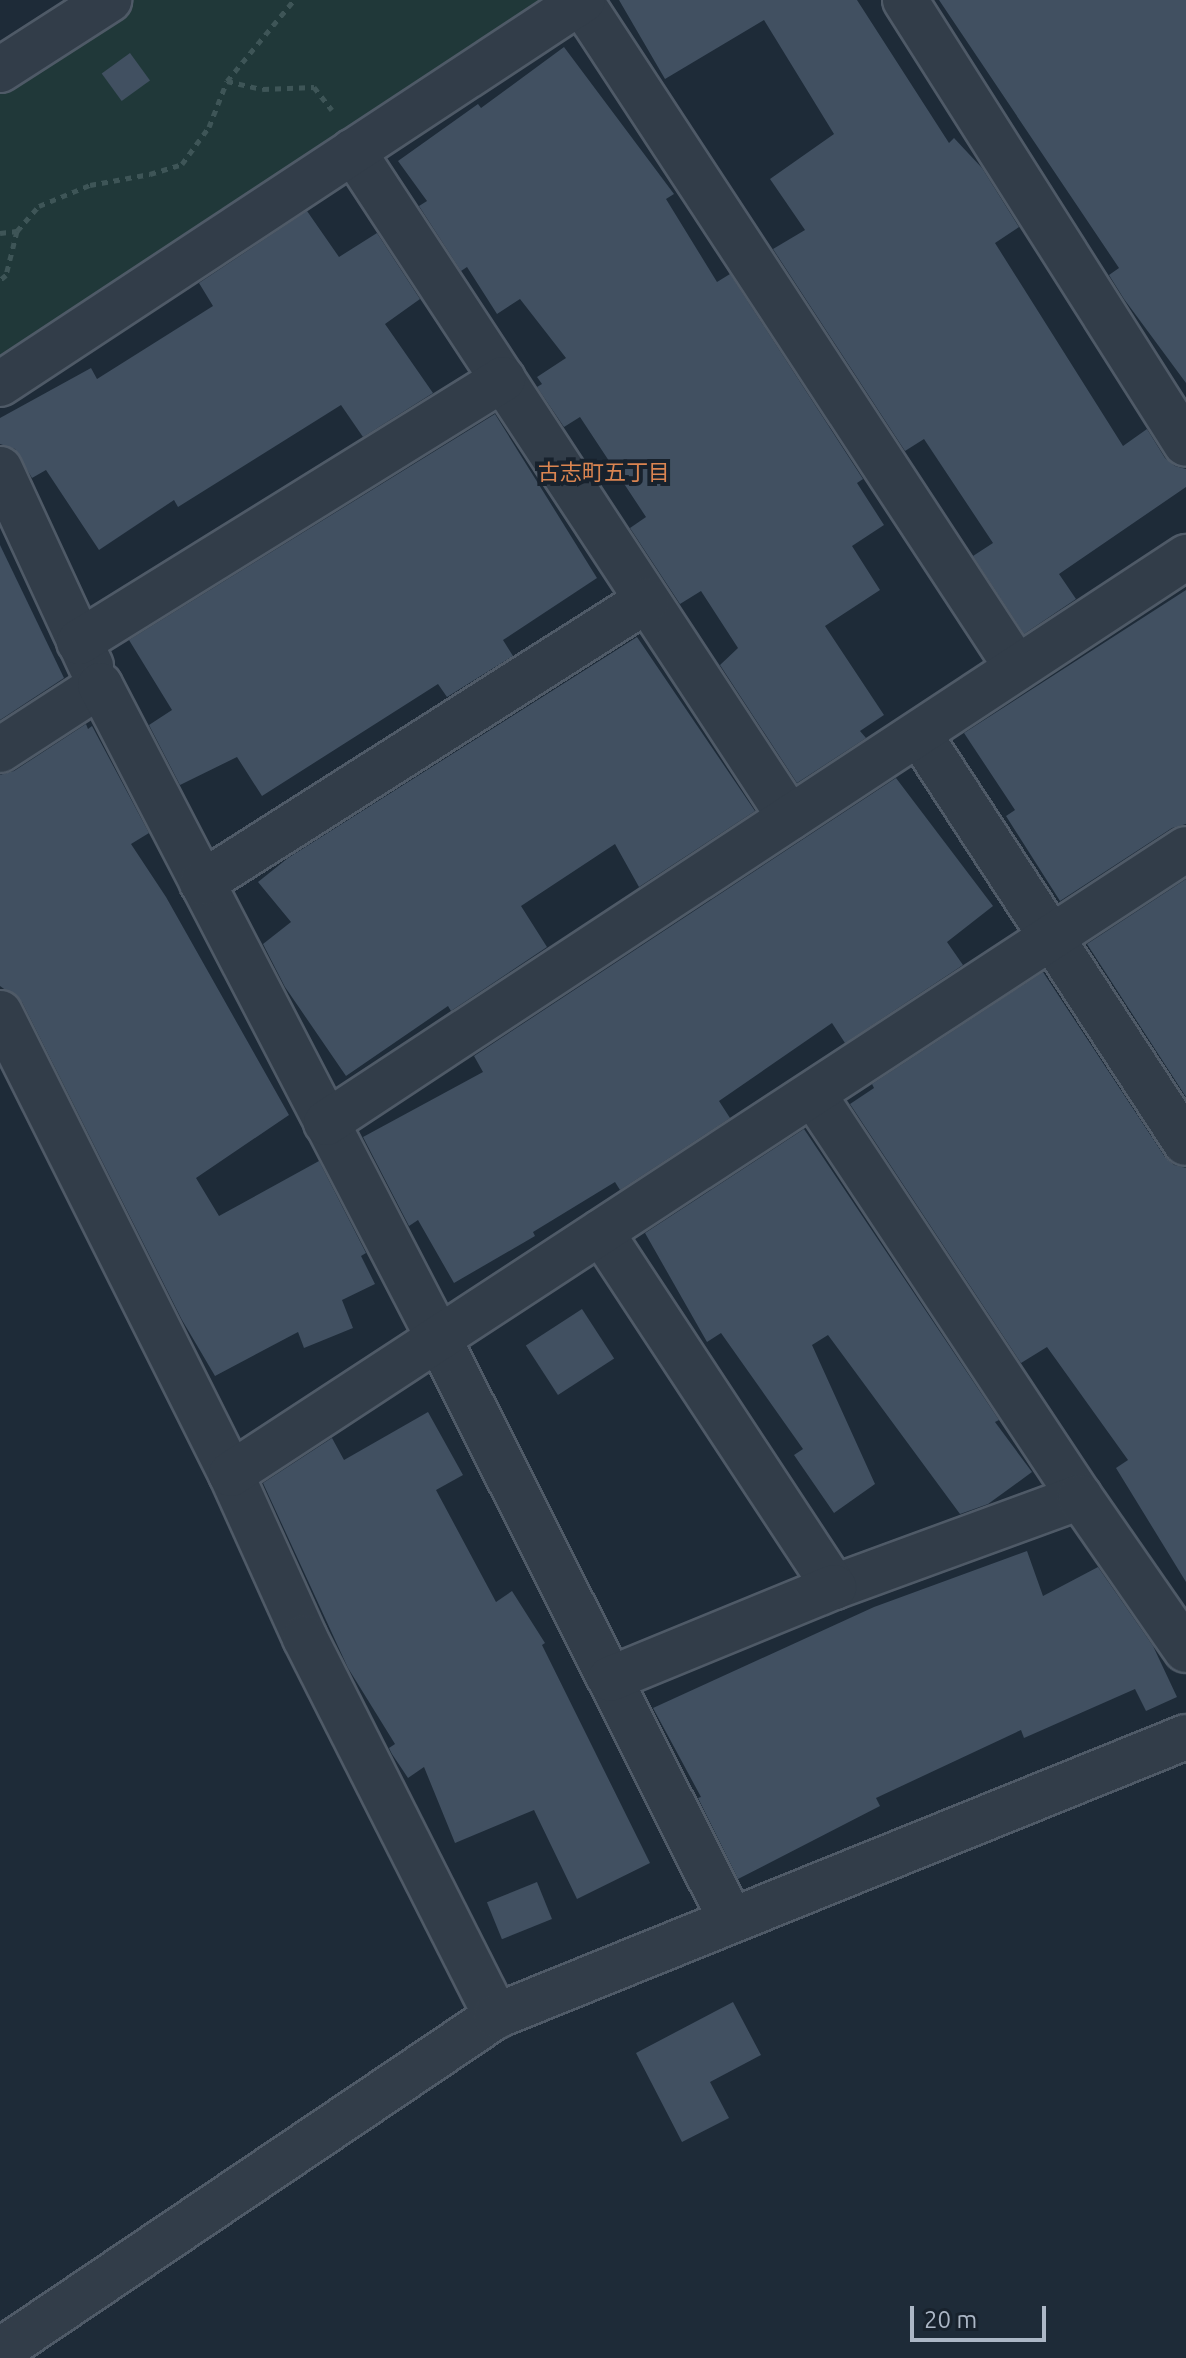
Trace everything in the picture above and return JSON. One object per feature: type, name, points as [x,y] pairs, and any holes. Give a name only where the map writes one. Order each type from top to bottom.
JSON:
[{"type":"street","points":[[0,70],[109,0]]},
{"type":"street","points":[[0,384],[582,0],[1017,668]]},
{"type":"street","points":[[905,0],[1186,444]]},
{"type":"street","points":[[353,151],[790,818]]},
{"type":"street","points":[[79,642],[503,379]]},
{"type":"street","points":[[0,469],[100,685],[439,1339],[731,1920]]},
{"type":"street","points":[[326,1123],[1186,557]]},
{"type":"street","points":[[202,883],[647,600]]},
{"type":"street","points":[[0,750],[100,685]]},
{"type":"street","points":[[919,734],[1186,1143]]},
{"type":"street","points":[[231,1474],[1186,849]]},
{"type":"street","points":[[0,1013],[231,1474],[305,1638],[496,2016]]},
{"type":"street","points":[[813,1094],[1080,1497],[1186,1650]]},
{"type":"street","points":[[601,1232],[834,1587]]},
{"type":"street","points":[[610,1679],[834,1587],[1080,1497]]},
{"type":"street","points":[[4,2350],[496,2016],[1186,1737]]},
{"type":"path","points":[[0,280],[6,275],[17,231],[39,206],[90,185],[182,164],[209,127],[227,81],[294,0]]},
{"type":"path","points":[[227,81],[263,89],[314,87],[328,103],[353,151]]},
{"type":"path","points":[[0,233],[17,231]]},
{"type":"green space","points":[[75,0],[567,0],[0,360],[0,49]]},
{"type":"building","points":[[619,0],[857,0],[949,143],[954,138],[982,168],[1019,227],[995,243],[1123,446],[1147,429],[1165,458],[1175,466],[1186,469],[1186,487],[1059,574],[1076,599],[1024,634],[973,556],[993,543],[924,439],[905,451],[773,249],[805,230],[770,179],[834,134],[764,20],[665,79]]},
{"type":"building","points":[[939,0],[1186,0],[1186,383],[1124,299],[1109,275],[1119,268]]},
{"type":"building","points":[[564,47],[674,194],[666,199],[717,282],[730,274],[863,479],[857,483],[884,525],[852,546],[880,590],[825,626],[884,715],[860,731],[866,738],[797,783],[720,665],[738,648],[701,591],[680,604],[630,528],[646,517],[580,417],[564,427],[537,387],[542,384],[537,377],[566,358],[520,299],[497,314],[467,267],[461,271],[419,206],[427,201],[398,161],[478,104],[481,108]]},
{"type":"building","points":[[130,53],[150,81],[122,101],[102,74]]},
{"type":"building","points":[[307,211],[339,257],[377,233],[420,299],[385,324],[433,393],[363,437],[341,405],[178,507],[174,500],[99,550],[46,470],[32,478],[15,449],[0,444],[0,418],[91,368],[97,379],[213,306],[199,283]]},
{"type":"building","points":[[495,414],[597,578],[503,640],[513,656],[447,697],[438,684],[262,796],[237,757],[180,785],[149,725],[172,710],[129,640]]},
{"type":"building","points":[[0,545],[64,678],[0,720]]},
{"type":"building","points":[[1186,590],[1186,824],[1172,828],[1060,901],[1006,816],[1015,810],[964,733]]},
{"type":"building","points":[[637,637],[755,811],[639,887],[615,844],[521,906],[547,947],[451,1011],[448,1006],[346,1076],[285,987],[263,944],[291,922],[258,882],[288,858]]},
{"type":"building","points":[[86,724],[88,729],[92,726],[149,833],[131,844],[166,897],[289,1115],[196,1178],[219,1216],[319,1161],[366,1253],[361,1256],[375,1284],[342,1300],[353,1328],[304,1348],[298,1332],[215,1376],[182,1320],[22,1002],[0,986],[0,775],[14,771]]},
{"type":"building","points":[[896,778],[993,906],[947,942],[963,965],[845,1043],[832,1023],[719,1101],[730,1118],[620,1190],[615,1182],[533,1232],[535,1236],[454,1283],[418,1220],[409,1226],[363,1137],[483,1072],[474,1056]]},
{"type":"building","points":[[1186,879],[1186,1097],[1087,944]]},
{"type":"building","points":[[1043,972],[1165,1157],[1174,1165],[1186,1168],[1186,1582],[1116,1468],[1128,1460],[1047,1347],[1021,1363],[850,1104],[874,1088],[872,1084]]},
{"type":"building","points":[[804,1129],[999,1420],[995,1422],[1032,1472],[988,1504],[960,1514],[828,1335],[812,1345],[875,1484],[834,1513],[794,1455],[803,1449],[721,1333],[707,1342],[645,1233]]},
{"type":"building","points":[[582,1309],[614,1358],[558,1395],[526,1345]]},
{"type":"building","points":[[428,1412],[463,1475],[436,1490],[496,1602],[512,1591],[545,1643],[542,1645],[650,1863],[577,1899],[534,1810],[455,1843],[424,1767],[408,1778],[392,1754],[389,1748],[395,1744],[348,1668],[263,1483],[332,1438],[344,1460]]},
{"type":"building","points":[[1027,1551],[1043,1596],[1098,1567],[1153,1646],[1177,1697],[1146,1711],[1135,1689],[1024,1738],[1021,1730],[876,1798],[880,1806],[738,1879],[698,1798],[701,1797],[653,1708],[874,1607]]},
{"type":"building","points":[[537,1882],[552,1919],[502,1939],[487,1902]]},
{"type":"building","points":[[733,2002],[761,2055],[710,2082],[729,2118],[682,2142],[636,2053]]},
{"type":"district","name":"古志町五丁目","points":[[604,472]]}]
